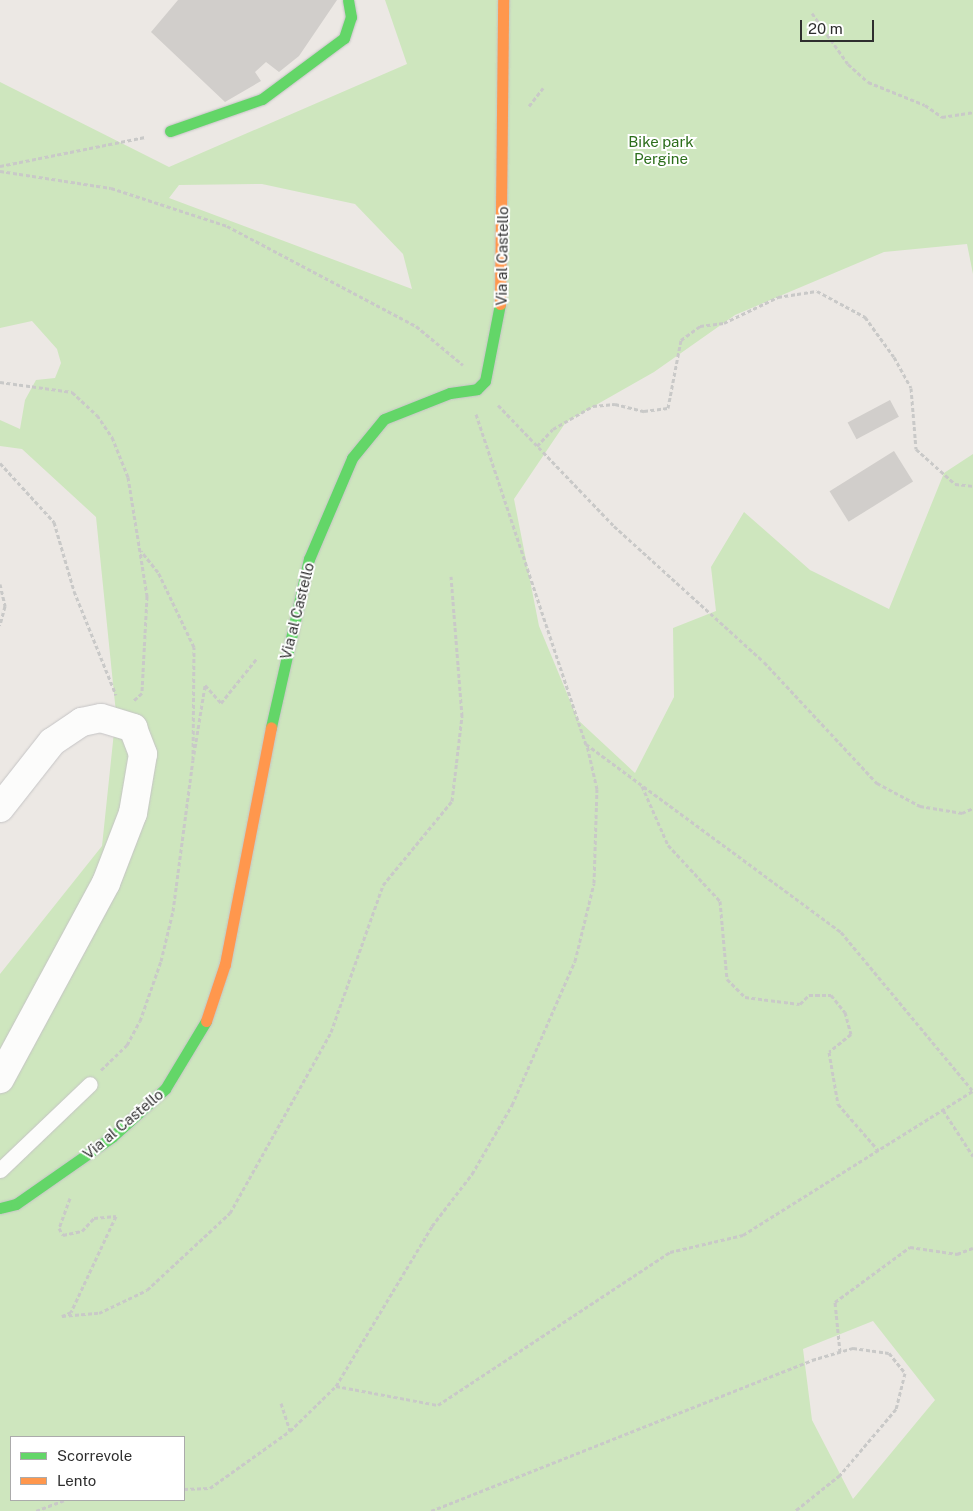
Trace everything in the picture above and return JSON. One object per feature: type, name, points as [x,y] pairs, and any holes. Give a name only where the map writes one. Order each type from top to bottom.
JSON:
[{"type":"street","points":[[170,132],[262,99],[344,38],[351,17],[348,0]]},
{"type":"street","name":"Via al Castello","points":[[0,1208],[16,1204],[112,1137],[165,1090],[203,1030],[225,964],[282,672],[310,559],[348,467],[384,419],[441,396],[477,388],[485,381],[500,315],[503,0]]},
{"type":"street","points":[[0,808],[52,742],[82,722],[120,716],[133,728],[143,754],[133,813],[106,883],[0,1079]]},
{"type":"lane","points":[[0,1170],[90,1084]]},
{"type":"path","points":[[812,14],[848,64],[868,82],[925,105],[942,117],[973,112]]},
{"type":"path","points":[[0,166],[170,132]]},
{"type":"path","points":[[0,171],[112,188],[227,226],[416,326],[463,366],[477,388],[537,446],[614,526],[764,662],[877,783],[920,806],[962,813],[973,808]]},
{"type":"path","points":[[537,446],[553,430],[593,406],[615,404],[644,411],[668,408],[681,340],[700,326],[724,323],[778,296],[817,291],[865,317],[894,357],[911,388],[916,448],[955,484],[973,486]]},
{"type":"path","points":[[0,382],[72,392],[97,415],[112,437],[128,477],[147,596],[142,693],[120,716],[74,591],[54,522],[0,463]]},
{"type":"path","points":[[185,1489],[210,1488],[290,1431],[336,1386],[432,1226],[472,1174],[512,1105],[575,961],[594,883],[597,789],[586,744],[475,412],[477,388]]},
{"type":"path","points":[[141,551],[158,572],[194,647],[193,760]]},
{"type":"path","points":[[74,1188],[59,1228],[64,1235],[82,1231],[94,1218],[116,1216],[71,1312],[62,1316],[99,1313],[147,1290],[230,1212],[331,1032],[383,885],[452,801],[462,716],[451,576]]},
{"type":"path","points":[[0,584],[5,606],[0,625]]},
{"type":"path","points":[[90,1084],[127,1045],[152,994],[173,911],[205,685],[221,702],[264,649]]},
{"type":"path","points":[[336,1386],[438,1405],[670,1252],[743,1235],[973,1091],[841,932],[586,744]]},
{"type":"path","points":[[641,785],[668,845],[720,901],[727,979],[745,997],[800,1004],[809,995],[831,995],[845,1012],[851,1034],[829,1052],[838,1104],[878,1150]]},
{"type":"path","points":[[943,1110],[973,1156]]},
{"type":"path","points":[[840,1352],[835,1302],[910,1247],[957,1254],[973,1248]]},
{"type":"path","points":[[431,1511],[625,1437],[732,1389],[853,1348],[889,1353],[905,1373],[896,1409],[840,1475],[795,1511]]},
{"type":"path","points":[[281,1403],[290,1431]]},
{"type":"path","points":[[36,1511],[61,1501]]},
{"type":"green space","name":"Bike park Pergine","points":[[385,0],[973,0],[973,274],[967,244],[884,252],[735,315],[654,372],[566,422],[514,499],[539,626],[578,720],[635,773],[674,697],[673,628],[716,611],[711,567],[744,512],[810,570],[889,609],[944,473],[973,454],[973,1511],[0,1511],[0,974],[102,846],[116,713],[96,517],[22,449],[0,446],[0,420],[20,429],[25,400],[36,380],[55,378],[61,363],[57,349],[32,321],[0,328],[0,82],[169,167],[407,64]],"holes":[[[262,184],[355,204],[403,254],[412,289],[169,198],[179,185]],[[873,1321],[935,1400],[853,1499],[812,1420],[803,1349]]]},
{"type":"building","points":[[178,0],[337,0],[299,56],[279,72],[266,62],[255,72],[261,81],[225,102],[151,32]]},
{"type":"building","points":[[890,400],[899,417],[857,439],[848,423]]},
{"type":"building","points":[[894,451],[913,482],[849,522],[830,491]]},
{"type":"traffic: fast","points":[[170,131],[262,99],[344,38],[351,17],[348,0]]},
{"type":"traffic: fast","points":[[271,727],[309,559],[352,458],[384,419],[450,393],[477,389],[485,381],[500,304]]},
{"type":"traffic: fast","points":[[0,1208],[16,1204],[112,1137],[165,1089],[206,1021]]},
{"type":"traffic: slow","points":[[500,304],[503,0]]},
{"type":"traffic: slow","points":[[206,1021],[225,964],[271,727]]}]
